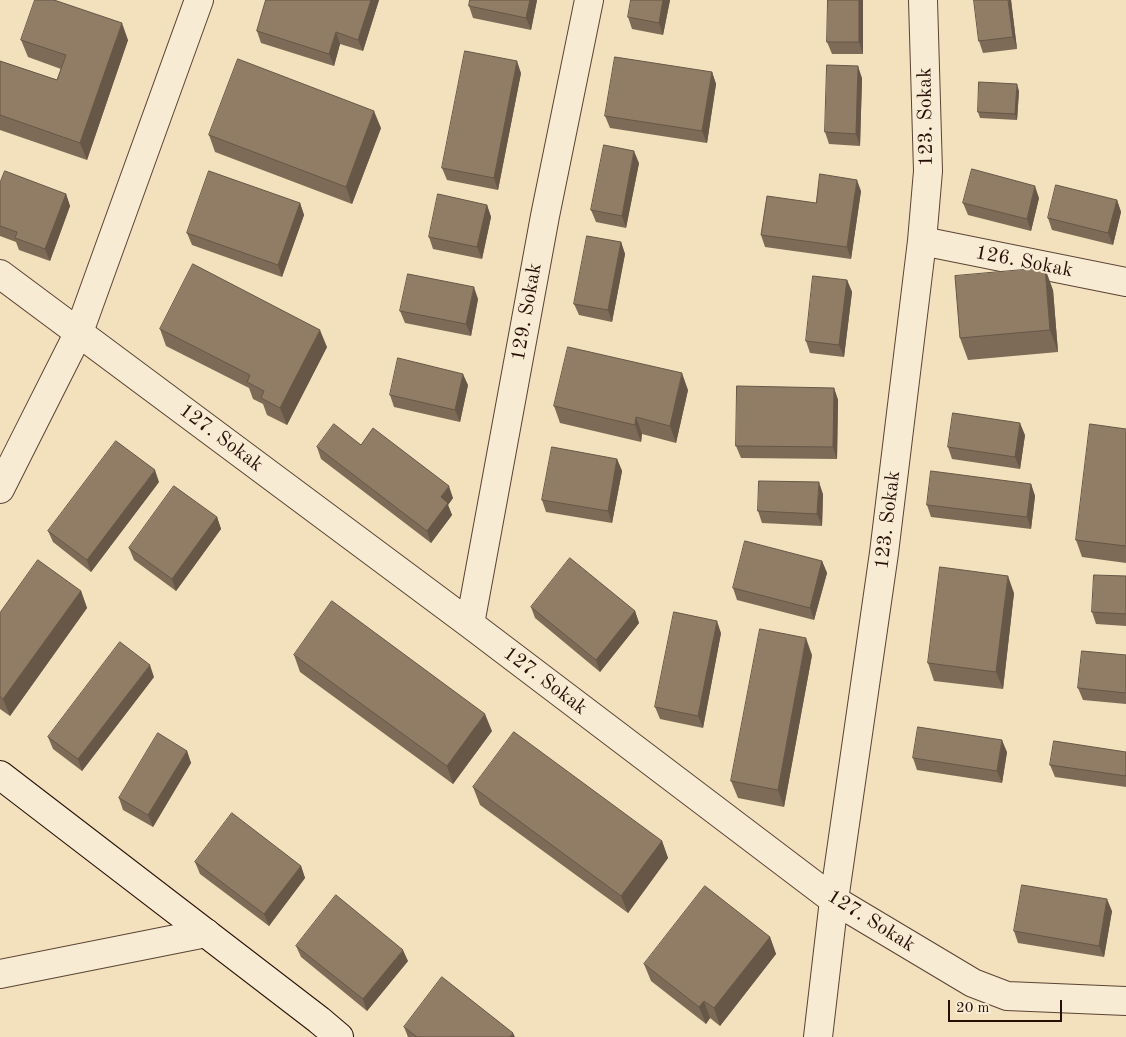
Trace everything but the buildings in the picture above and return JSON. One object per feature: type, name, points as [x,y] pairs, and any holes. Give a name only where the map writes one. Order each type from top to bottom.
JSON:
[{"type":"street","points":[[0,489],[79,332],[198,0]]},
{"type":"street","name":"129. Sokak","points":[[470,624],[543,226],[589,0]]},
{"type":"street","name":"123. Sokak","points":[[818,1037],[834,900],[884,553],[922,241],[928,171],[923,0]]},
{"type":"street","name":"126. Sokak","points":[[922,241],[1126,282]]},
{"type":"street","name":"127. Sokak","points":[[0,274],[470,624],[834,900],[973,983],[1007,996],[1126,1001]]},
{"type":"street","points":[[0,775],[320,1020],[339,1037]]},
{"type":"street","points":[[0,974],[206,933]]}]
